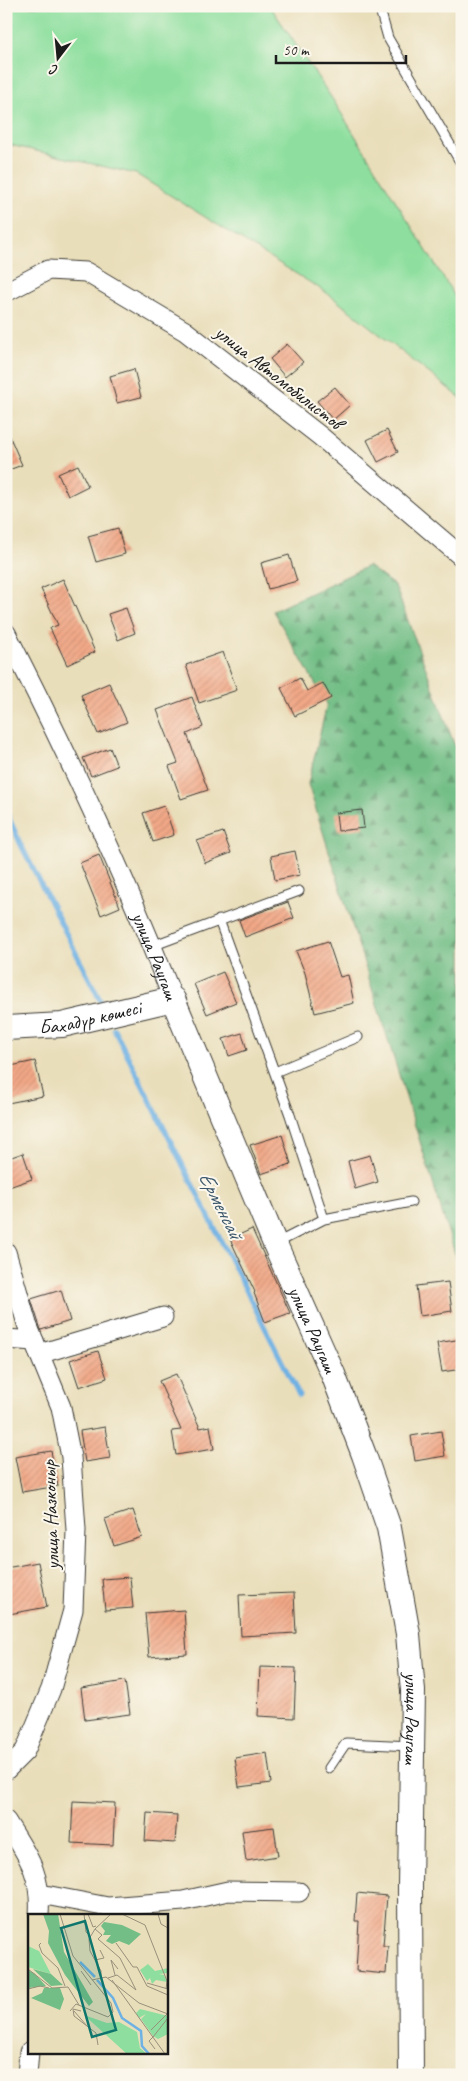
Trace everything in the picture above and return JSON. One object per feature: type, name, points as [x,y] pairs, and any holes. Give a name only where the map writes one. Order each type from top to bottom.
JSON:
[{"type":"street","name":"улица Автомобилистов","points":[[6,292],[48,270],[86,272],[185,332],[320,436],[462,557]]},
{"type":"street","name":"улица Раугаш","points":[[6,633],[52,724],[152,946],[275,1244],[333,1374],[389,1528],[408,1634],[413,1691],[410,1886],[411,2075]]},
{"type":"street","name":"Бахадүр көшесі","points":[[6,1028],[62,1025],[173,999]]},
{"type":"street","name":"улица Назконыр","points":[[6,1252],[27,1324],[61,1407],[71,1457],[76,1530],[73,1610],[51,1689],[25,1751],[6,1770]]},
{"type":"street","points":[[6,1339],[36,1348],[163,1317]]},
{"type":"street","points":[[6,1822],[30,1860],[40,1894],[39,1914]]},
{"type":"street","points":[[40,1894],[108,1907],[183,1901],[228,1891],[299,1892]]},
{"type":"street","points":[[27,2075],[29,2054]]},
{"type":"lane","points":[[379,6],[388,38],[462,165]]},
{"type":"lane","points":[[152,946],[299,891]]},
{"type":"lane","points":[[219,920],[275,1072],[324,1219]]},
{"type":"lane","points":[[275,1072],[358,1037]]},
{"type":"lane","points":[[275,1244],[324,1219],[411,1202]]},
{"type":"lane","points":[[330,1768],[346,1743],[413,1746]]},
{"type":"green space","points":[[6,6],[270,6],[333,100],[462,308],[462,399],[327,293],[136,174],[6,144]]},
{"type":"green space","points":[[368,566],[395,586],[462,765],[462,1276],[308,784],[327,704],[273,611]]},
{"type":"building","points":[[287,344],[303,362],[285,377],[270,359]]},
{"type":"building","points":[[134,369],[141,397],[117,403],[110,376]]},
{"type":"building","points":[[335,387],[350,405],[333,420],[317,401]]},
{"type":"building","points":[[6,428],[22,465],[6,471]]},
{"type":"building","points":[[387,430],[398,452],[378,462],[367,440]]},
{"type":"building","points":[[78,465],[88,486],[68,496],[58,474]]},
{"type":"building","points":[[118,528],[125,554],[96,562],[88,536]]},
{"type":"building","points":[[289,555],[297,581],[268,589],[261,563]]},
{"type":"building","points":[[63,579],[95,652],[67,665],[50,628],[58,625],[41,589]]},
{"type":"building","points":[[126,608],[135,633],[118,640],[108,614]]},
{"type":"building","points":[[223,652],[237,690],[199,703],[186,665]]},
{"type":"building","points":[[300,678],[307,691],[323,683],[331,698],[295,716],[281,688]]},
{"type":"building","points":[[109,683],[127,722],[98,734],[81,695]]},
{"type":"building","points":[[192,697],[203,727],[187,734],[208,790],[181,799],[169,766],[178,763],[157,710]]},
{"type":"building","points":[[110,748],[117,766],[91,776],[83,758]]},
{"type":"building","points":[[164,806],[174,835],[153,842],[143,813]]},
{"type":"building","points":[[362,810],[364,828],[338,831],[336,813]]},
{"type":"building","points":[[223,832],[231,853],[205,863],[197,841]]},
{"type":"building","points":[[295,851],[300,875],[275,880],[271,856]]},
{"type":"building","points":[[99,855],[120,907],[101,915],[80,863]]},
{"type":"building","points":[[288,902],[294,918],[245,937],[239,920]]},
{"type":"building","points":[[328,941],[340,977],[348,975],[354,1003],[315,1013],[305,973],[296,951]]},
{"type":"building","points":[[223,972],[236,1002],[207,1014],[194,984]]},
{"type":"building","points":[[242,1033],[247,1050],[229,1056],[223,1039]]},
{"type":"building","points":[[35,1061],[43,1096],[8,1103],[6,1067]]},
{"type":"building","points":[[282,1135],[291,1164],[261,1174],[250,1145]]},
{"type":"building","points":[[23,1153],[32,1179],[9,1187],[6,1179],[6,1159]]},
{"type":"building","points":[[370,1155],[378,1182],[355,1189],[348,1161]]},
{"type":"building","points":[[252,1229],[290,1313],[265,1322],[255,1292],[230,1239]]},
{"type":"building","points":[[448,1282],[452,1311],[420,1316],[416,1286]]},
{"type":"building","points":[[61,1290],[70,1321],[41,1330],[31,1299]]},
{"type":"building","points":[[462,1339],[462,1369],[442,1372],[437,1343]]},
{"type":"building","points":[[98,1351],[107,1378],[79,1387],[70,1360]]},
{"type":"building","points":[[176,1374],[200,1428],[210,1426],[214,1449],[176,1455],[172,1431],[181,1430],[159,1381]]},
{"type":"building","points":[[105,1427],[110,1458],[85,1462],[80,1431]]},
{"type":"building","points":[[441,1431],[445,1456],[415,1461],[411,1436]]},
{"type":"building","points":[[51,1451],[58,1486],[22,1492],[15,1457]]},
{"type":"building","points":[[133,1510],[142,1537],[114,1546],[105,1519]]},
{"type":"building","points":[[38,1562],[47,1607],[9,1614],[6,1602],[6,1568]]},
{"type":"building","points":[[130,1577],[133,1608],[105,1610],[102,1579]]},
{"type":"building","points":[[294,1593],[296,1633],[241,1636],[239,1595]]},
{"type":"building","points":[[184,1610],[187,1654],[149,1657],[145,1613]]},
{"type":"building","points":[[260,1667],[296,1668],[294,1718],[258,1716]]},
{"type":"building","points":[[125,1681],[130,1714],[85,1720],[81,1688]]},
{"type":"building","points":[[267,1753],[271,1783],[239,1787],[235,1758]]},
{"type":"building","points":[[73,1801],[115,1803],[113,1845],[71,1843]]},
{"type":"building","points":[[147,1813],[177,1815],[175,1843],[145,1841]]},
{"type":"building","points":[[274,1827],[278,1856],[246,1861],[242,1831]]},
{"type":"building","points":[[357,1893],[387,1896],[383,1946],[388,1946],[386,1974],[356,1971],[359,1921],[355,1921]]},
{"type":"waterway","name":"Ерменсай","points":[[6,811],[20,843],[100,1000]]},
{"type":"waterway","name":"Ерменсай","points":[[114,1029],[299,1395]]}]
